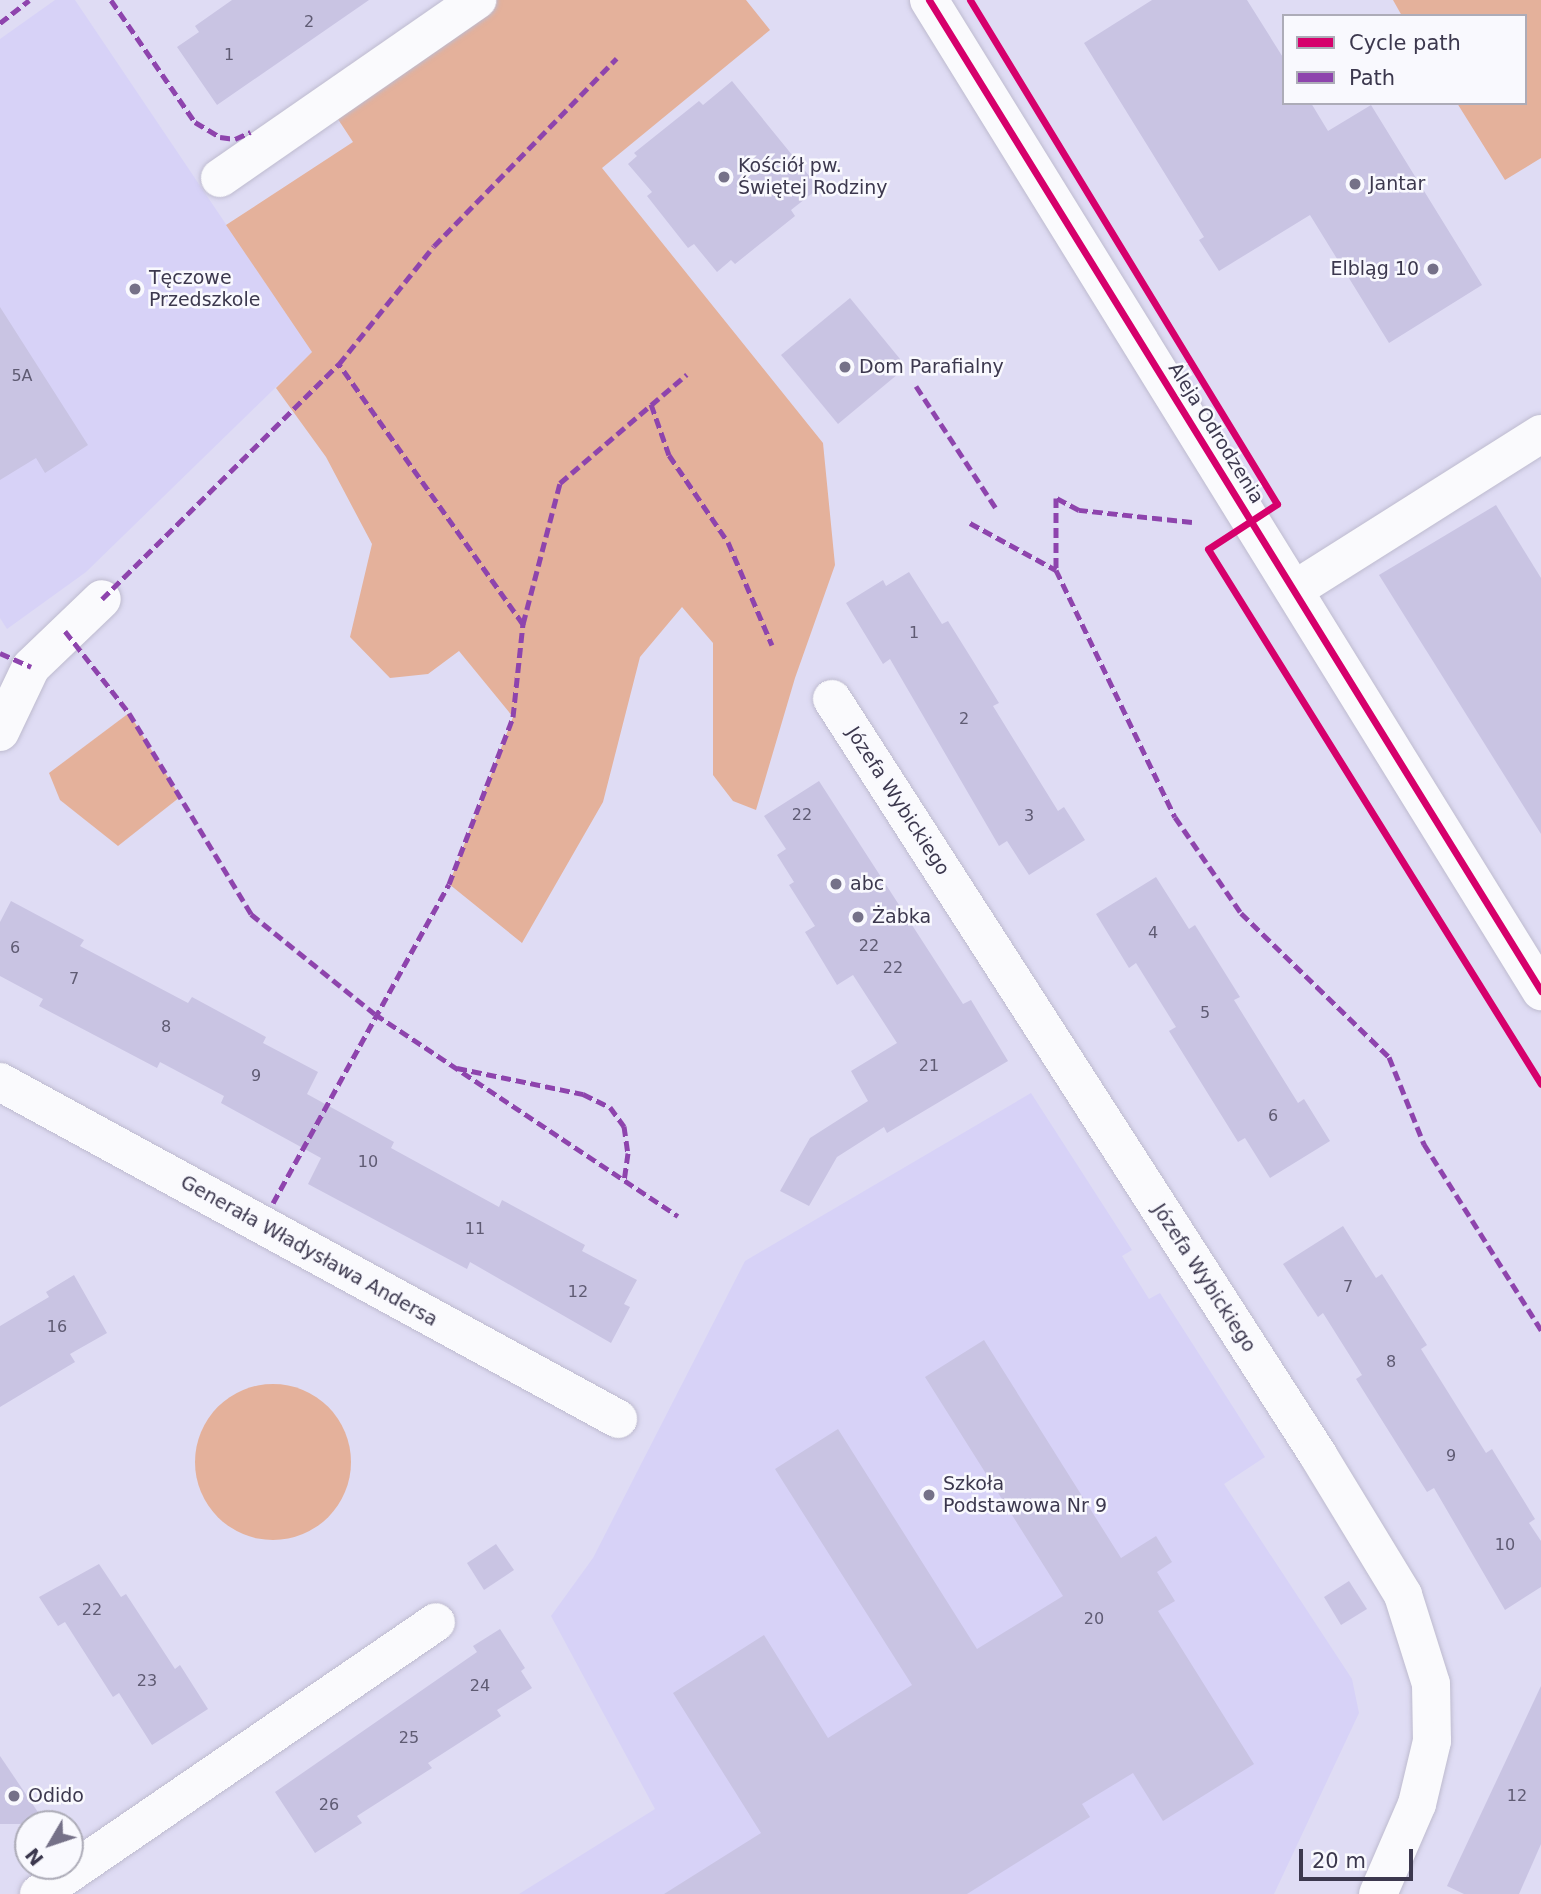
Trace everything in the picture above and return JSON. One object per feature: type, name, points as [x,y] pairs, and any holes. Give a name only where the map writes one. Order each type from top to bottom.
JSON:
[{"type":"street","points":[[220,177],[477,0]]},
{"type":"street","name":"Aleja Odrodzenia","points":[[929,0],[1541,991]]},
{"type":"street","points":[[1294,590],[1541,434]]},
{"type":"street","points":[[0,732],[32,667],[102,598]]},
{"type":"street","name":"Józefa Wybickiego","points":[[832,699],[1318,1455],[1403,1595],[1431,1684],[1432,1741],[1417,1804],[1378,1894]]},
{"type":"street","name":"Generała Władysława Andersa","points":[[0,1082],[618,1419]]},
{"type":"street","points":[[39,1894],[436,1622]]},
{"type":"shaded area","name":"Tęczowe Przedszkole","points":[[55,0],[75,0],[312,352],[86,572],[7,629],[0,618],[0,39]]},
{"type":"shaded area","points":[[477,0],[746,0],[770,30],[602,168],[823,443],[835,565],[795,678],[756,810],[733,801],[713,775],[713,643],[682,607],[640,657],[603,802],[522,943],[449,884],[513,717],[459,651],[428,674],[390,678],[350,637],[372,544],[326,457],[276,388],[312,352],[226,225],[353,142],[328,104]]},
{"type":"shaded area","points":[[1393,0],[1541,0],[1541,158],[1505,180],[1458,105],[1527,105],[1527,14],[1401,14]]},
{"type":"shaded area","points":[[129,713],[180,797],[118,846],[60,800],[49,773]]},
{"type":"shaded area","name":"Szkoła Podstawowa Nr 9","points":[[1031,1093],[1132,1250],[1122,1256],[1149,1299],[1160,1293],[1265,1457],[1224,1484],[1352,1679],[1359,1713],[1274,1894],[519,1894],[655,1809],[551,1616],[593,1558],[745,1261]]},
{"type":"shaded area","points":[[273,1384],[303,1389],[329,1406],[346,1432],[351,1462],[346,1492],[329,1518],[303,1535],[273,1540],[243,1535],[217,1518],[200,1492],[195,1462],[200,1432],[217,1406],[243,1389]]},
{"type":"building","points":[[232,0],[369,0],[217,105],[177,47],[199,32],[195,26]]},
{"type":"building","name":"Jantar","points":[[1152,0],[1247,0],[1282,56],[1282,105],[1312,105],[1328,131],[1371,105],[1482,285],[1389,343],[1310,215],[1219,271],[1199,240],[1204,237],[1084,43]]},
{"type":"building","name":"Kościół pw. Świętej Rodziny","points":[[732,81],[819,188],[791,210],[795,216],[735,264],[731,260],[717,272],[694,244],[688,248],[647,196],[652,192],[628,164],[637,156],[634,153],[699,101],[703,105]]},
{"type":"building","name":"Dom Parafialny","points":[[850,298],[900,359],[898,374],[838,424],[781,355]]},
{"type":"building","points":[[0,307],[88,445],[45,473],[36,458],[0,480]]},
{"type":"building","points":[[1496,505],[1541,578],[1541,834],[1379,575]]},
{"type":"building","points":[[909,572],[942,624],[948,621],[973,661],[999,703],[993,706],[1058,811],[1064,807],[1085,840],[1029,875],[1007,841],[999,846],[890,659],[883,664],[846,603],[883,580],[886,586]]},
{"type":"building","points":[[819,781],[963,1004],[971,1000],[1008,1061],[887,1133],[884,1127],[837,1157],[809,1206],[780,1191],[810,1138],[868,1101],[851,1071],[897,1043],[853,975],[837,985],[805,932],[815,926],[789,885],[794,882],[777,855],[786,849],[764,816]]},
{"type":"building","points":[[1156,877],[1189,929],[1195,925],[1240,997],[1234,1000],[1298,1103],[1304,1099],[1330,1141],[1270,1178],[1245,1138],[1238,1142],[1169,1031],[1176,1027],[1136,963],[1129,968],[1096,914]]},
{"type":"building","points":[[11,901],[84,940],[80,946],[188,1003],[192,997],[266,1037],[263,1043],[318,1072],[307,1094],[394,1142],[391,1148],[499,1207],[502,1200],[585,1245],[582,1251],[637,1280],[624,1304],[630,1307],[611,1343],[470,1262],[467,1269],[308,1184],[321,1158],[221,1103],[224,1096],[160,1062],[157,1068],[39,1006],[43,999],[0,976],[0,922]]},
{"type":"building","points":[[1343,1226],[1376,1278],[1382,1274],[1427,1345],[1421,1349],[1486,1453],[1492,1449],[1535,1519],[1529,1523],[1541,1541],[1541,1587],[1505,1610],[1434,1488],[1427,1492],[1356,1379],[1362,1375],[1323,1313],[1318,1317],[1283,1264]]},
{"type":"building","points":[[74,1275],[107,1333],[70,1354],[75,1362],[0,1407],[0,1326],[49,1297],[46,1292]]},
{"type":"building","points":[[984,1340],[1121,1558],[1156,1536],[1172,1562],[1157,1572],[1175,1601],[1158,1611],[1254,1764],[1163,1821],[1133,1773],[1082,1804],[1090,1817],[967,1894],[664,1894],[761,1833],[673,1693],[764,1635],[828,1738],[912,1685],[775,1469],[838,1429],[977,1649],[1063,1596],[925,1377]]},
{"type":"building","points":[[496,1544],[514,1570],[484,1590],[467,1563]]},
{"type":"building","points":[[99,1564],[121,1597],[126,1594],[175,1669],[180,1665],[208,1709],[152,1745],[119,1693],[113,1697],[65,1622],[58,1626],[39,1597]]},
{"type":"building","points":[[1349,1581],[1367,1609],[1341,1625],[1324,1597]]},
{"type":"building","points":[[500,1629],[525,1668],[521,1671],[532,1688],[497,1710],[501,1716],[428,1763],[432,1768],[357,1816],[362,1823],[315,1853],[275,1792],[477,1652],[473,1646]]},
{"type":"building","points":[[1541,1686],[1541,1844],[1519,1894],[1464,1894],[1447,1886]]},
{"type":"building","points":[[0,1756],[37,1810],[14,1810],[14,1824],[0,1824]]},
{"type":"marked path","points":[[0,23],[29,0]]},
{"type":"marked path","points":[[111,0],[195,122],[220,137],[235,139],[251,132]]},
{"type":"marked path","points":[[523,624],[339,364],[434,246],[617,58]]},
{"type":"marked path","points":[[102,599],[339,364]]},
{"type":"marked path","points":[[273,1203],[449,884],[513,717],[523,624],[560,483],[687,374]]},
{"type":"marked path","points":[[916,386],[997,510]]},
{"type":"marked path","points":[[651,404],[669,455],[728,542],[772,645]]},
{"type":"marked path","points":[[1192,522],[1079,510],[1056,498],[1056,570],[1175,817],[1241,913],[1389,1057],[1424,1144],[1541,1330]]},
{"type":"marked path","points":[[970,523],[1056,570]]},
{"type":"marked path","points":[[65,631],[129,713],[251,914],[375,1014],[678,1216]]},
{"type":"marked path","points":[[0,653],[31,667]]},
{"type":"marked path","points":[[457,1068],[583,1094],[610,1107],[624,1126],[628,1153],[624,1181]]},
{"type":"cycle path","points":[[929,0],[1541,991]]},
{"type":"cycle path","points":[[970,0],[1277,504],[1208,549],[1541,1084]]},
{"type":"place","name":"Kościół pw. Świętej Rodziny","points":[[724,177]]},
{"type":"place","name":"Jantar","points":[[1355,184]]},
{"type":"place","name":"Elbląg 10","points":[[1433,269]]},
{"type":"place","name":"Tęczowe Przedszkole","points":[[135,289]]},
{"type":"place","name":"Dom Parafialny","points":[[845,367]]},
{"type":"place","name":"abc","points":[[836,884]]},
{"type":"place","name":"Żabka","points":[[858,917]]},
{"type":"place","name":"Szkoła Podstawowa Nr 9","points":[[929,1495]]},
{"type":"place","name":"Odido","points":[[14,1796]]}]
